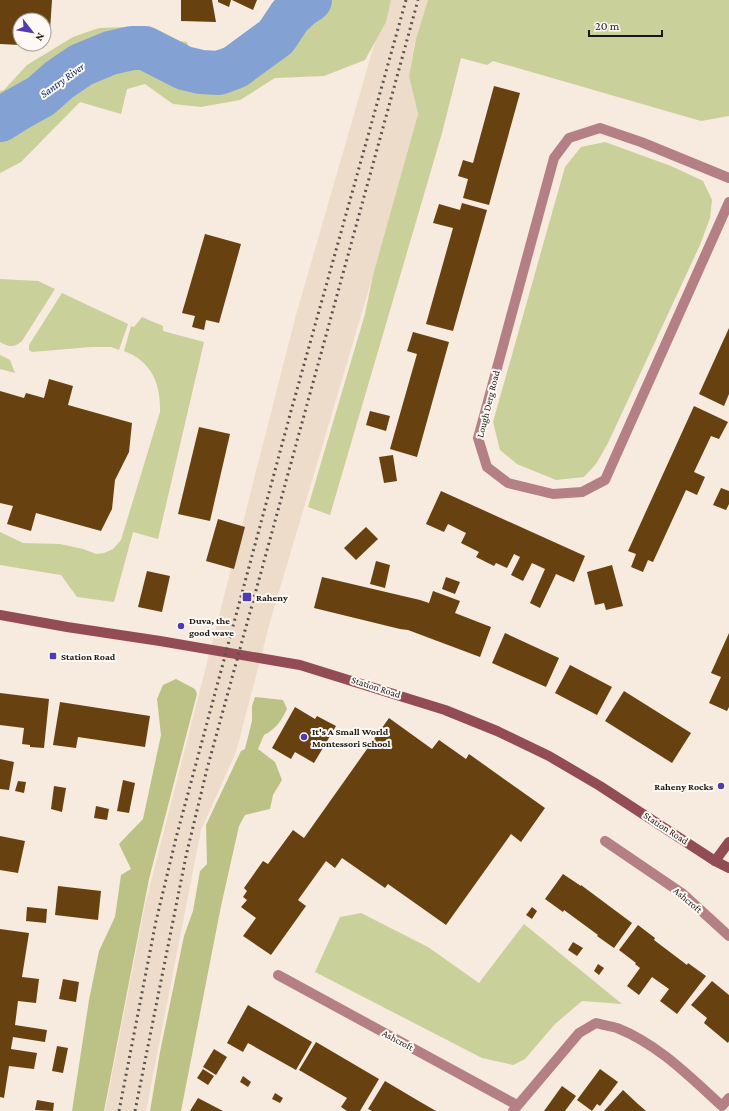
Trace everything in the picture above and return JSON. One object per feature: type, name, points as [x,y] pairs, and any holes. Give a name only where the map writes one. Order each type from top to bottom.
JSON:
[{"type":"main road","name":"Station Road","points":[[0,616],[267,660],[300,664],[445,710],[496,731],[549,756],[588,779],[715,861],[729,868]]},
{"type":"main road","points":[[715,861],[729,842]]},
{"type":"street","name":"Lough Derg Road","points":[[729,178],[641,142],[600,128],[569,138],[554,158],[478,438],[487,467],[508,483],[553,494],[582,492],[605,480],[729,202]]},
{"type":"street","name":"Ashcroft","points":[[605,841],[683,894],[729,936]]},
{"type":"street","name":"Ashcroft","points":[[278,976],[515,1108],[579,1033],[596,1023],[615,1028],[639,1039],[672,1062],[724,1108],[729,1098]]},
{"type":"shaded area","points":[[387,0],[428,0],[414,47],[409,76],[418,114],[373,275],[270,622],[236,752],[201,830],[146,1111],[105,1111],[145,905],[296,315]]},
{"type":"green space","points":[[324,0],[391,0],[386,22],[365,60],[324,76],[275,78],[240,100],[201,107],[173,104],[145,84],[127,89],[121,114],[80,102],[21,162],[0,173],[0,91],[4,90],[27,65],[48,52],[52,52],[52,50],[73,37],[99,28],[126,27],[156,29],[180,41],[187,42],[189,48],[201,52],[226,50],[237,54],[265,52],[279,37],[292,27],[300,14]]},
{"type":"green space","points":[[428,0],[729,0],[729,116],[701,121],[493,61],[487,65],[461,58],[442,133],[330,515],[308,507],[365,314],[373,275],[418,114],[409,76],[416,39]]},
{"type":"green space","points":[[605,142],[671,166],[703,181],[712,200],[710,218],[700,245],[608,443],[596,464],[584,477],[556,480],[517,464],[500,450],[493,422],[565,167],[581,147]]},
{"type":"green space","points":[[0,279],[38,281],[55,289],[22,341],[14,346],[9,346],[0,342]]},
{"type":"green space","points":[[62,293],[128,324],[119,350],[111,347],[91,347],[32,352],[29,350],[29,345]]},
{"type":"green space","points":[[142,317],[163,326],[163,331],[204,342],[158,539],[133,532],[114,602],[77,597],[61,575],[0,565],[0,532],[23,543],[60,544],[83,549],[96,554],[104,553],[113,549],[121,540],[160,412],[159,392],[148,367],[133,355],[124,351],[131,326],[134,327]]},
{"type":"green space","points":[[0,355],[10,360],[15,373],[0,369]]},
{"type":"green space","points":[[176,679],[195,689],[197,694],[149,879],[104,1111],[72,1111],[89,1000],[99,951],[115,917],[121,875],[131,869],[119,844],[143,819],[161,735],[157,699],[163,685]]},
{"type":"green space","points":[[255,697],[283,700],[287,709],[278,724],[264,735],[258,749],[275,762],[282,780],[273,795],[270,809],[245,815],[239,826],[221,906],[181,1111],[150,1111],[160,1052],[184,936],[193,911],[200,871],[207,864],[206,825],[241,751],[245,749],[252,721],[252,706]]},
{"type":"green space","points":[[361,913],[428,947],[479,983],[524,924],[622,1004],[582,1001],[555,1024],[525,1059],[513,1065],[482,1058],[315,972],[340,917]]},
{"type":"building","points":[[0,0],[52,0],[51,12],[12,12],[12,45],[0,44]]},
{"type":"building","points":[[181,0],[212,0],[216,22],[181,21]]},
{"type":"building","points":[[218,0],[231,0],[229,7],[218,2]]},
{"type":"building","points":[[232,0],[257,0],[253,10]]},
{"type":"building","points":[[494,86],[520,93],[489,205],[463,198],[468,179],[458,176],[463,160],[473,163]]},
{"type":"building","points":[[462,203],[487,210],[453,331],[426,324],[453,228],[433,223],[439,204],[460,210]]},
{"type":"building","points":[[205,234],[241,244],[219,323],[206,320],[204,330],[192,327],[195,316],[182,313]]},
{"type":"building","points":[[729,328],[729,394],[724,406],[699,394]]},
{"type":"building","points":[[413,332],[449,342],[417,457],[390,449],[417,354],[407,351]]},
{"type":"building","points":[[49,379],[73,386],[68,405],[132,423],[129,452],[115,480],[112,509],[101,531],[36,513],[31,531],[7,524],[13,506],[0,503],[0,391],[24,398],[26,393],[44,398]]},
{"type":"building","points":[[694,406],[728,422],[719,439],[711,436],[694,472],[705,477],[697,495],[686,490],[653,562],[648,560],[643,572],[631,567],[636,554],[628,551]]},
{"type":"building","points":[[370,411],[390,416],[386,431],[366,425]]},
{"type":"building","points":[[199,427],[230,434],[210,521],[178,514]]},
{"type":"building","points":[[393,455],[397,481],[384,483],[379,457]]},
{"type":"building","points":[[721,488],[729,491],[729,504],[726,510],[713,505]]},
{"type":"building","points":[[441,491],[585,556],[574,582],[556,574],[540,608],[530,603],[545,569],[532,563],[523,581],[511,575],[520,557],[514,554],[507,568],[496,563],[494,566],[476,557],[479,552],[461,543],[466,533],[448,524],[444,532],[426,524]]},
{"type":"building","points":[[218,519],[245,527],[234,569],[206,561]]},
{"type":"building","points":[[366,527],[378,539],[356,560],[344,548]]},
{"type":"building","points":[[376,561],[390,565],[385,588],[370,584]]},
{"type":"building","points":[[612,565],[623,606],[606,610],[604,603],[595,605],[587,572]]},
{"type":"building","points":[[147,571],[170,576],[162,612],[138,607]]},
{"type":"building","points":[[322,577],[429,603],[433,591],[460,601],[455,613],[491,627],[480,657],[408,630],[314,608]]},
{"type":"building","points":[[446,577],[460,582],[455,594],[442,589]]},
{"type":"building","points":[[505,633],[559,658],[546,687],[492,663]]},
{"type":"building","points":[[729,633],[729,707],[727,711],[709,703],[721,677],[711,673]]},
{"type":"building","points":[[570,665],[612,687],[597,715],[555,693]]},
{"type":"building","points":[[624,691],[691,733],[672,763],[605,721]]},
{"type":"building","points":[[0,693],[49,699],[44,748],[30,747],[30,745],[22,744],[24,728],[0,725]]},
{"type":"building","points":[[60,702],[150,716],[145,747],[78,737],[76,748],[53,745]]},
{"type":"building","name":"It's A Small World Montessori School","points":[[295,707],[315,719],[317,716],[336,726],[314,763],[295,752],[291,759],[272,748]]},
{"type":"building","points":[[389,718],[432,749],[439,740],[466,759],[469,754],[545,808],[521,842],[511,834],[446,925],[388,884],[385,888],[342,858],[335,868],[326,861],[298,900],[306,906],[271,955],[243,936],[256,918],[241,907],[247,900],[243,897],[247,891],[244,888],[263,861],[268,864],[293,830],[304,838]]},
{"type":"building","points":[[0,759],[14,762],[9,790],[0,789]]},
{"type":"building","points":[[123,780],[135,783],[129,813],[117,811]]},
{"type":"building","points":[[18,781],[26,782],[24,793],[15,791]]},
{"type":"building","points":[[54,786],[66,788],[62,812],[51,809]]},
{"type":"building","points":[[96,806],[109,809],[107,820],[94,818]]},
{"type":"building","points":[[0,836],[25,841],[18,873],[0,870]]},
{"type":"building","points":[[563,874],[581,885],[632,923],[614,948],[564,910],[563,912],[545,899]]},
{"type":"building","points":[[58,886],[101,891],[98,920],[55,915]]},
{"type":"building","points":[[27,907],[47,909],[46,923],[26,921]]},
{"type":"building","points":[[532,907],[537,911],[532,919],[526,915]]},
{"type":"building","points":[[638,925],[655,938],[654,940],[687,965],[688,963],[706,976],[677,1014],[660,1001],[669,989],[652,977],[639,995],[627,986],[640,968],[619,950]]},
{"type":"building","points":[[0,929],[29,933],[22,977],[39,979],[36,1003],[18,1001],[15,1025],[47,1030],[45,1042],[13,1037],[11,1049],[37,1053],[34,1069],[9,1066],[4,1098],[0,1097]]},
{"type":"building","points":[[573,942],[583,948],[577,956],[568,950]]},
{"type":"building","points":[[598,964],[604,968],[599,975],[594,971]]},
{"type":"building","points":[[63,979],[79,982],[76,1002],[59,999]]},
{"type":"building","points":[[712,981],[729,995],[728,1043],[704,1023],[707,1018],[691,1005]]},
{"type":"building","points":[[248,1005],[312,1042],[296,1070],[248,1043],[243,1052],[227,1043]]},
{"type":"building","points":[[316,1042],[379,1079],[360,1111],[347,1111],[341,1107],[347,1098],[299,1070]]},
{"type":"building","points":[[57,1046],[68,1048],[63,1073],[52,1071]]},
{"type":"building","points":[[214,1049],[227,1057],[216,1075],[203,1067]]},
{"type":"building","points":[[203,1069],[214,1076],[208,1085],[197,1078]]},
{"type":"building","points":[[600,1069],[618,1082],[600,1106],[597,1104],[592,1111],[577,1100]]},
{"type":"building","points":[[243,1076],[251,1082],[248,1087],[240,1082]]},
{"type":"building","points":[[385,1081],[436,1111],[372,1111],[368,1109]]},
{"type":"building","points":[[562,1086],[576,1096],[565,1111],[544,1111]]},
{"type":"building","points":[[623,1090],[638,1104],[646,1111],[604,1111]]},
{"type":"building","points":[[275,1093],[283,1098],[280,1103],[272,1099]]},
{"type":"building","points":[[198,1098],[223,1111],[190,1111]]},
{"type":"building","points":[[37,1100],[54,1103],[53,1111],[35,1110]]},
{"type":"waterway","name":"Santry River","points":[[0,120],[41,96],[59,80],[81,65],[110,53],[132,48],[145,48],[184,68],[201,72],[219,73],[235,67],[276,37],[290,16],[310,0]]},
{"type":"railway","points":[[119,1111],[156,921],[176,838],[291,411],[406,0]]},
{"type":"railway","points":[[135,1111],[186,856],[207,769],[418,0]]},
{"type":"place","name":"Raheny","points":[[247,597]]},
{"type":"place","name":"Duva, the good wave","points":[[181,626]]},
{"type":"place","name":"Station Road","points":[[53,656]]},
{"type":"place","name":"It's A Small World Montessori School","points":[[304,737]]},
{"type":"place","name":"Raheny Rocks","points":[[721,786]]}]
